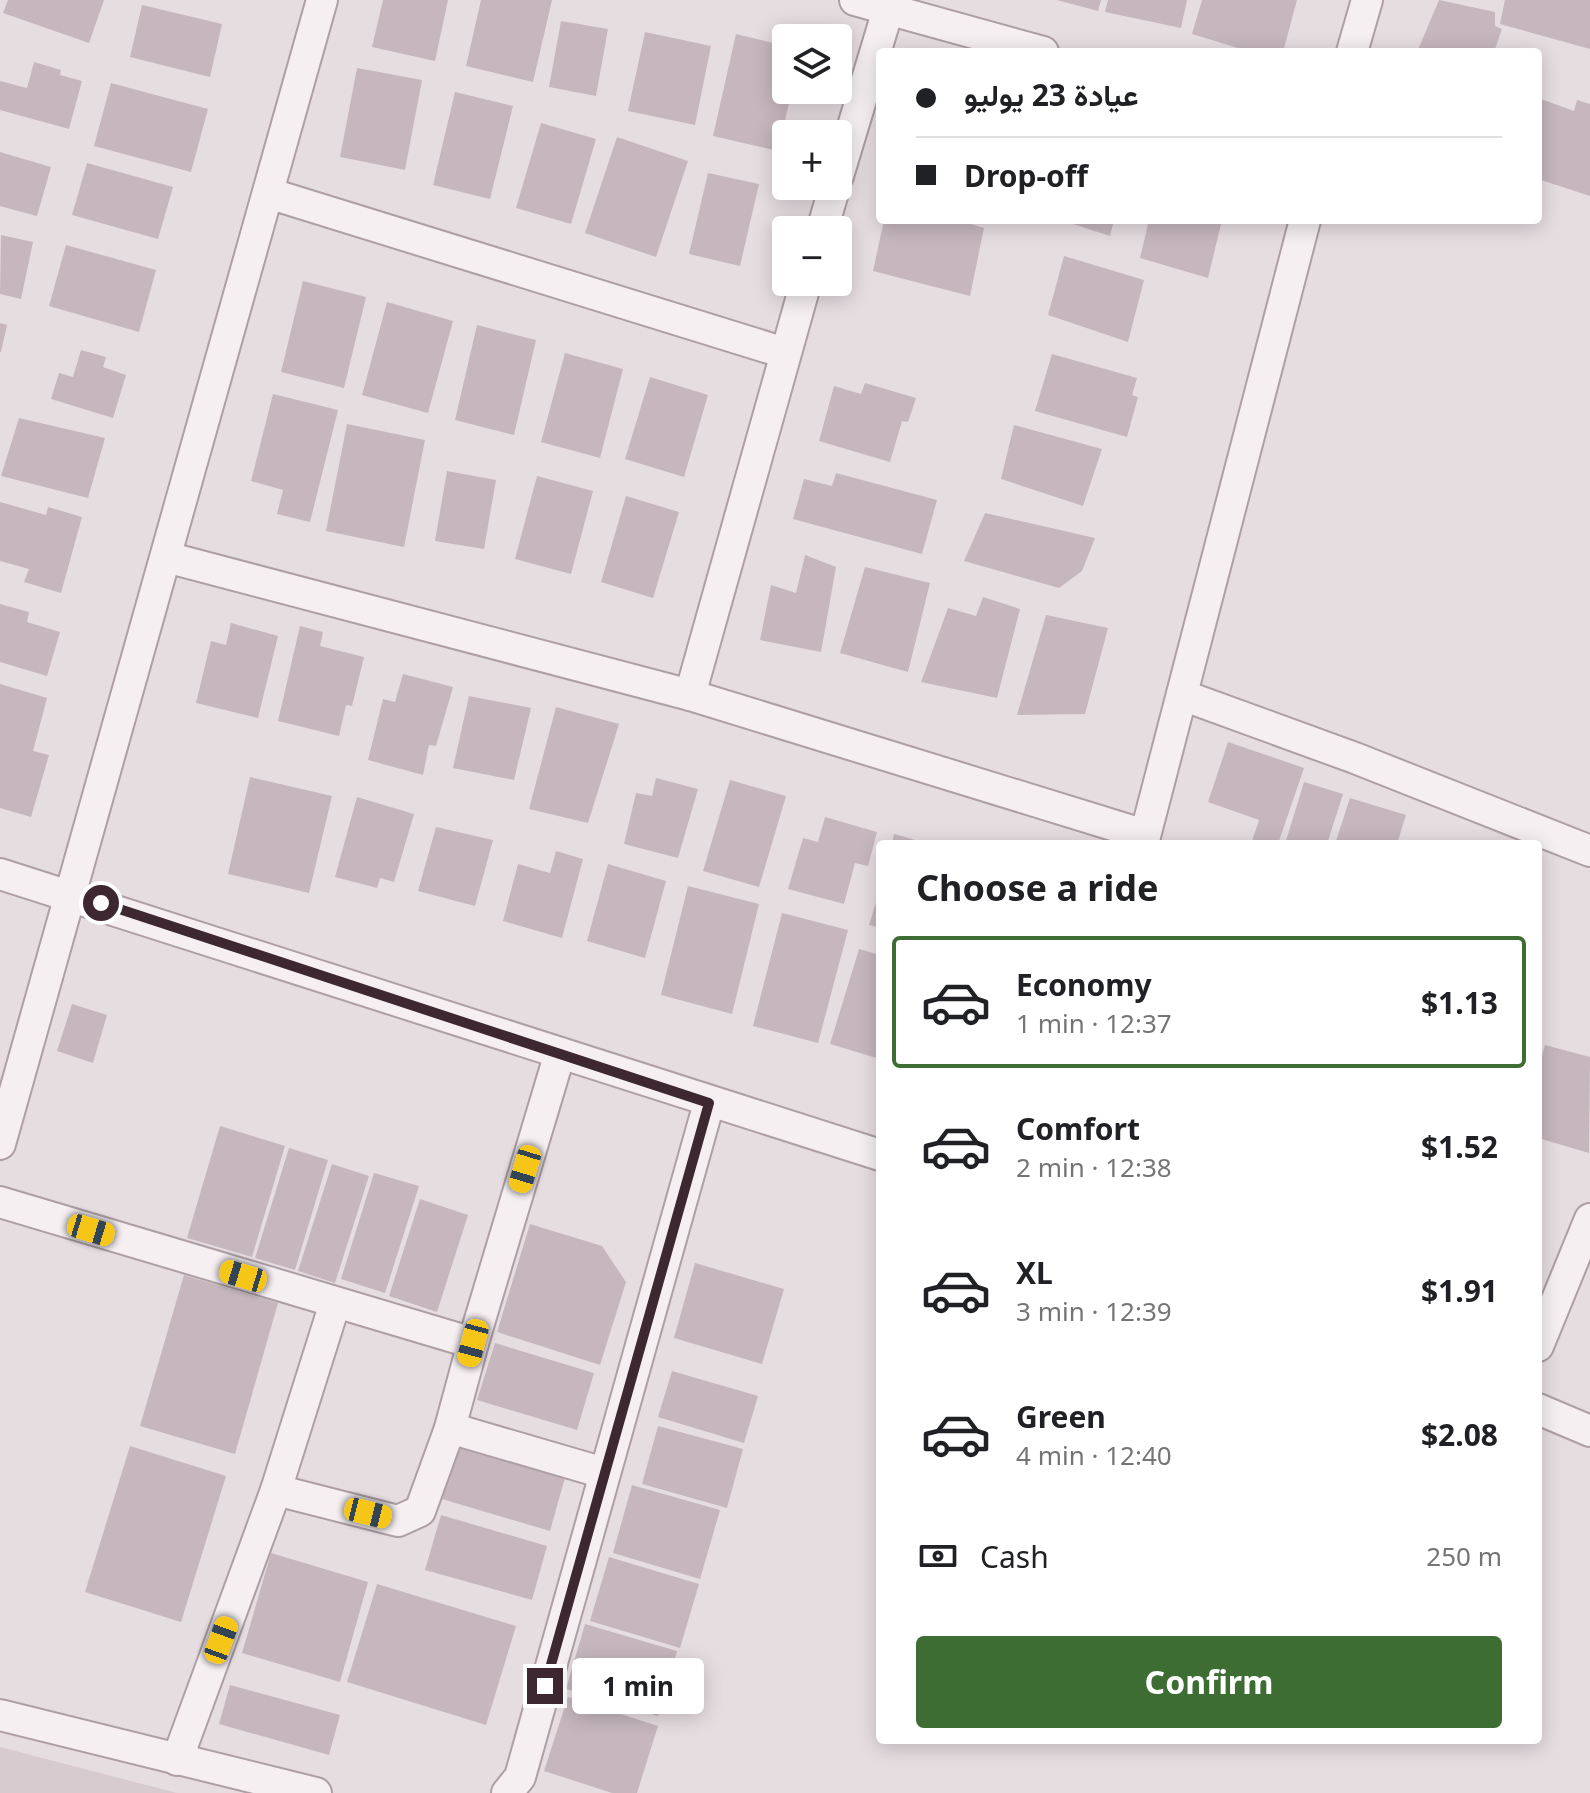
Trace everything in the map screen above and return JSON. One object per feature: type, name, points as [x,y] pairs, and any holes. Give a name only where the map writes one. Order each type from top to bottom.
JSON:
[{"type":"street","points":[[0,1144],[322,0]]},
{"type":"street","points":[[855,0],[1028,48]]},
{"type":"street","points":[[1353,48],[1367,0]]},
{"type":"street","points":[[877,48],[888,10]]},
{"type":"street","points":[[852,130],[876,50]]},
{"type":"street","points":[[268,193],[785,353]]},
{"type":"street","points":[[166,557],[690,695],[1144,839],[1304,224]]},
{"type":"street","points":[[690,695],[802,296]]},
{"type":"street","points":[[1182,695],[1355,758],[1590,851]]},
{"type":"street","points":[[0,874],[72,894],[709,1103],[876,1154]]},
{"type":"street","points":[[276,1490],[398,1521],[420,1511],[450,1428],[560,1053]]},
{"type":"street","points":[[507,1793],[520,1777],[709,1103]]},
{"type":"street","points":[[0,1202],[473,1343]]},
{"type":"street","points":[[1542,1336],[1590,1219]]},
{"type":"street","points":[[177,1760],[276,1490],[335,1303]]},
{"type":"street","points":[[1542,1411],[1590,1431]]},
{"type":"street","points":[[450,1428],[604,1473]]},
{"type":"street","points":[[0,1715],[316,1793]]},
{"type":"shaded area","points":[[0,1747],[177,1793],[0,1793]]},
{"type":"building","points":[[8,0],[104,0],[89,43],[3,13]]},
{"type":"building","points":[[383,0],[448,0],[435,61],[372,47]]},
{"type":"building","points":[[481,0],[552,0],[533,82],[466,66]]},
{"type":"building","points":[[1057,0],[1101,0],[1098,11]]},
{"type":"building","points":[[1108,0],[1187,0],[1181,28],[1105,12]]},
{"type":"building","points":[[1202,0],[1297,0],[1284,48],[1238,48],[1192,34]]},
{"type":"building","points":[[1439,0],[1495,12],[1495,26],[1502,29],[1495,48],[1419,48]]},
{"type":"building","points":[[1505,0],[1590,0],[1590,49],[1500,24]]},
{"type":"building","points":[[142,5],[222,24],[210,77],[130,57]]},
{"type":"building","points":[[561,21],[608,29],[596,96],[549,87]]},
{"type":"building","points":[[645,32],[711,46],[695,125],[628,111]]},
{"type":"building","points":[[736,34],[772,43],[772,104],[789,104],[785,120],[772,120],[772,150],[713,136]]},
{"type":"building","points":[[34,62],[61,70],[60,75],[82,81],[69,129],[0,110],[0,81],[27,88]]},
{"type":"building","points":[[357,68],[422,80],[405,170],[340,157]]},
{"type":"building","points":[[111,83],[208,109],[191,172],[94,146]]},
{"type":"building","points":[[455,92],[513,106],[490,199],[433,185]]},
{"type":"building","points":[[1542,99],[1574,111],[1577,100],[1590,104],[1590,196],[1542,180]]},
{"type":"building","points":[[541,123],[596,139],[571,224],[516,208]]},
{"type":"building","points":[[617,137],[688,161],[656,257],[585,233]]},
{"type":"building","points":[[0,152],[51,167],[37,216],[0,206]]},
{"type":"building","points":[[87,163],[173,187],[158,239],[72,215]]},
{"type":"building","points":[[708,173],[759,184],[740,266],[689,254]]},
{"type":"building","points":[[883,224],[970,224],[984,228],[970,296],[873,271]]},
{"type":"building","points":[[1073,224],[1113,224],[1110,236]]},
{"type":"building","points":[[1148,224],[1221,224],[1208,278],[1140,258]]},
{"type":"building","points":[[1,235],[33,242],[21,299],[0,294]]},
{"type":"building","points":[[66,245],[156,270],[139,332],[49,306]]},
{"type":"building","points":[[1064,256],[1144,280],[1128,342],[1048,315]]},
{"type":"building","points":[[303,281],[366,297],[344,388],[281,372]]},
{"type":"building","points":[[387,302],[453,321],[428,413],[362,395]]},
{"type":"building","points":[[0,323],[7,325],[1,352],[0,352]]},
{"type":"building","points":[[477,325],[536,340],[514,435],[455,420]]},
{"type":"building","points":[[81,350],[106,357],[103,367],[126,375],[113,418],[51,399],[59,373],[73,377]]},
{"type":"building","points":[[565,353],[623,369],[600,458],[541,442]]},
{"type":"building","points":[[1052,354],[1137,378],[1132,395],[1138,397],[1127,437],[1035,411]]},
{"type":"building","points":[[650,377],[708,395],[684,477],[625,459]]},
{"type":"building","points":[[865,383],[916,398],[908,422],[902,421],[890,462],[819,441],[834,386],[861,394]]},
{"type":"building","points":[[273,394],[338,410],[310,522],[277,514],[283,490],[251,481]]},
{"type":"building","points":[[19,418],[105,438],[88,498],[1,476]]},
{"type":"building","points":[[347,424],[425,440],[404,547],[326,531]]},
{"type":"building","points":[[1014,425],[1102,449],[1083,506],[1001,479]]},
{"type":"building","points":[[447,471],[496,480],[484,549],[435,541]]},
{"type":"building","points":[[836,473],[937,500],[922,554],[793,519],[804,479],[832,486]]},
{"type":"building","points":[[537,476],[593,491],[571,574],[515,559]]},
{"type":"building","points":[[626,496],[679,512],[653,598],[601,582]]},
{"type":"building","points":[[0,502],[46,515],[48,507],[82,517],[61,593],[24,582],[29,569],[0,561]]},
{"type":"building","points":[[985,513],[1095,538],[1082,571],[1059,588],[964,561]]},
{"type":"building","points":[[805,555],[836,567],[821,652],[760,640],[771,585],[796,593]]},
{"type":"building","points":[[865,567],[930,583],[908,672],[840,653]]},
{"type":"building","points":[[983,597],[1020,609],[997,698],[921,682],[948,608],[976,616]]},
{"type":"building","points":[[0,604],[29,612],[27,622],[60,632],[47,676],[0,662]]},
{"type":"building","points":[[1046,615],[1108,628],[1085,714],[1017,715]]},
{"type":"building","points":[[231,623],[278,636],[258,718],[196,703],[211,641],[226,645]]},
{"type":"building","points":[[300,626],[323,632],[320,646],[364,657],[352,706],[346,705],[339,736],[278,721]]},
{"type":"building","points":[[403,674],[453,687],[436,746],[429,745],[423,775],[368,760],[383,699],[395,702]]},
{"type":"building","points":[[0,684],[47,698],[33,751],[49,755],[31,817],[0,808]]},
{"type":"building","points":[[469,696],[531,708],[514,780],[453,768]]},
{"type":"building","points":[[556,707],[619,724],[588,823],[529,809]]},
{"type":"building","points":[[1228,742],[1304,768],[1279,840],[1252,840],[1259,820],[1208,802]]},
{"type":"building","points":[[250,777],[332,796],[309,893],[228,874]]},
{"type":"building","points":[[656,778],[698,789],[678,858],[624,844],[636,793],[652,796]]},
{"type":"building","points":[[730,780],[786,796],[759,887],[703,871]]},
{"type":"building","points":[[1304,782],[1343,794],[1328,840],[1286,840]]},
{"type":"building","points":[[357,797],[414,814],[394,882],[380,878],[377,888],[335,877]]},
{"type":"building","points":[[1350,798],[1406,815],[1398,840],[1336,840]]},
{"type":"building","points":[[825,817],[877,832],[868,866],[855,863],[844,904],[788,889],[803,838],[818,842]]},
{"type":"building","points":[[436,827],[493,840],[475,906],[418,891]]},
{"type":"building","points":[[894,834],[915,840],[893,840]]},
{"type":"building","points":[[556,851],[583,859],[562,938],[503,921],[518,864],[550,873]]},
{"type":"building","points":[[608,864],[666,881],[645,958],[587,941]]},
{"type":"building","points":[[688,886],[759,904],[732,1014],[661,995]]},
{"type":"building","points":[[876,902],[876,927],[869,925]]},
{"type":"building","points":[[782,913],[848,930],[818,1043],[753,1026]]},
{"type":"building","points":[[859,949],[876,954],[876,1058],[830,1044]]},
{"type":"building","points":[[72,1004],[107,1015],[93,1063],[57,1051]]},
{"type":"building","points":[[1545,1045],[1590,1057],[1589,1153],[1542,1139],[1542,1055]]},
{"type":"building","points":[[220,1126],[285,1146],[252,1257],[187,1238]]},
{"type":"building","points":[[289,1148],[328,1160],[295,1270],[255,1258]]},
{"type":"building","points":[[332,1164],[369,1176],[335,1283],[298,1271]]},
{"type":"building","points":[[374,1173],[419,1186],[385,1293],[341,1279]]},
{"type":"building","points":[[420,1199],[468,1215],[437,1312],[389,1296]]},
{"type":"building","points":[[530,1224],[602,1246],[626,1282],[600,1365],[497,1332]]},
{"type":"building","points":[[695,1263],[784,1289],[762,1364],[674,1338]]},
{"type":"building","points":[[184,1275],[278,1303],[235,1454],[140,1426]]},
{"type":"building","points":[[495,1343],[594,1373],[577,1430],[477,1400]]},
{"type":"building","points":[[672,1371],[758,1396],[744,1443],[658,1417]]},
{"type":"building","points":[[658,1426],[743,1449],[727,1508],[642,1484]]},
{"type":"building","points":[[458,1443],[566,1474],[550,1531],[442,1499]]},
{"type":"building","points":[[130,1446],[226,1476],[181,1622],[85,1592]]},
{"type":"building","points":[[632,1485],[720,1510],[700,1579],[613,1553]]},
{"type":"building","points":[[441,1515],[547,1546],[532,1600],[425,1570]]},
{"type":"building","points":[[271,1553],[368,1582],[340,1682],[242,1653]]},
{"type":"building","points":[[609,1557],[699,1584],[680,1648],[590,1621]]},
{"type":"building","points":[[377,1584],[516,1626],[486,1725],[347,1682]]},
{"type":"building","points":[[585,1624],[677,1651],[658,1716],[566,1689]]},
{"type":"building","points":[[230,1685],[340,1715],[329,1755],[219,1724]]},
{"type":"building","points":[[568,1697],[658,1726],[637,1793],[612,1793],[544,1771]]},
{"type":"route","points":[[101,903],[709,1103],[545,1686]]}]
